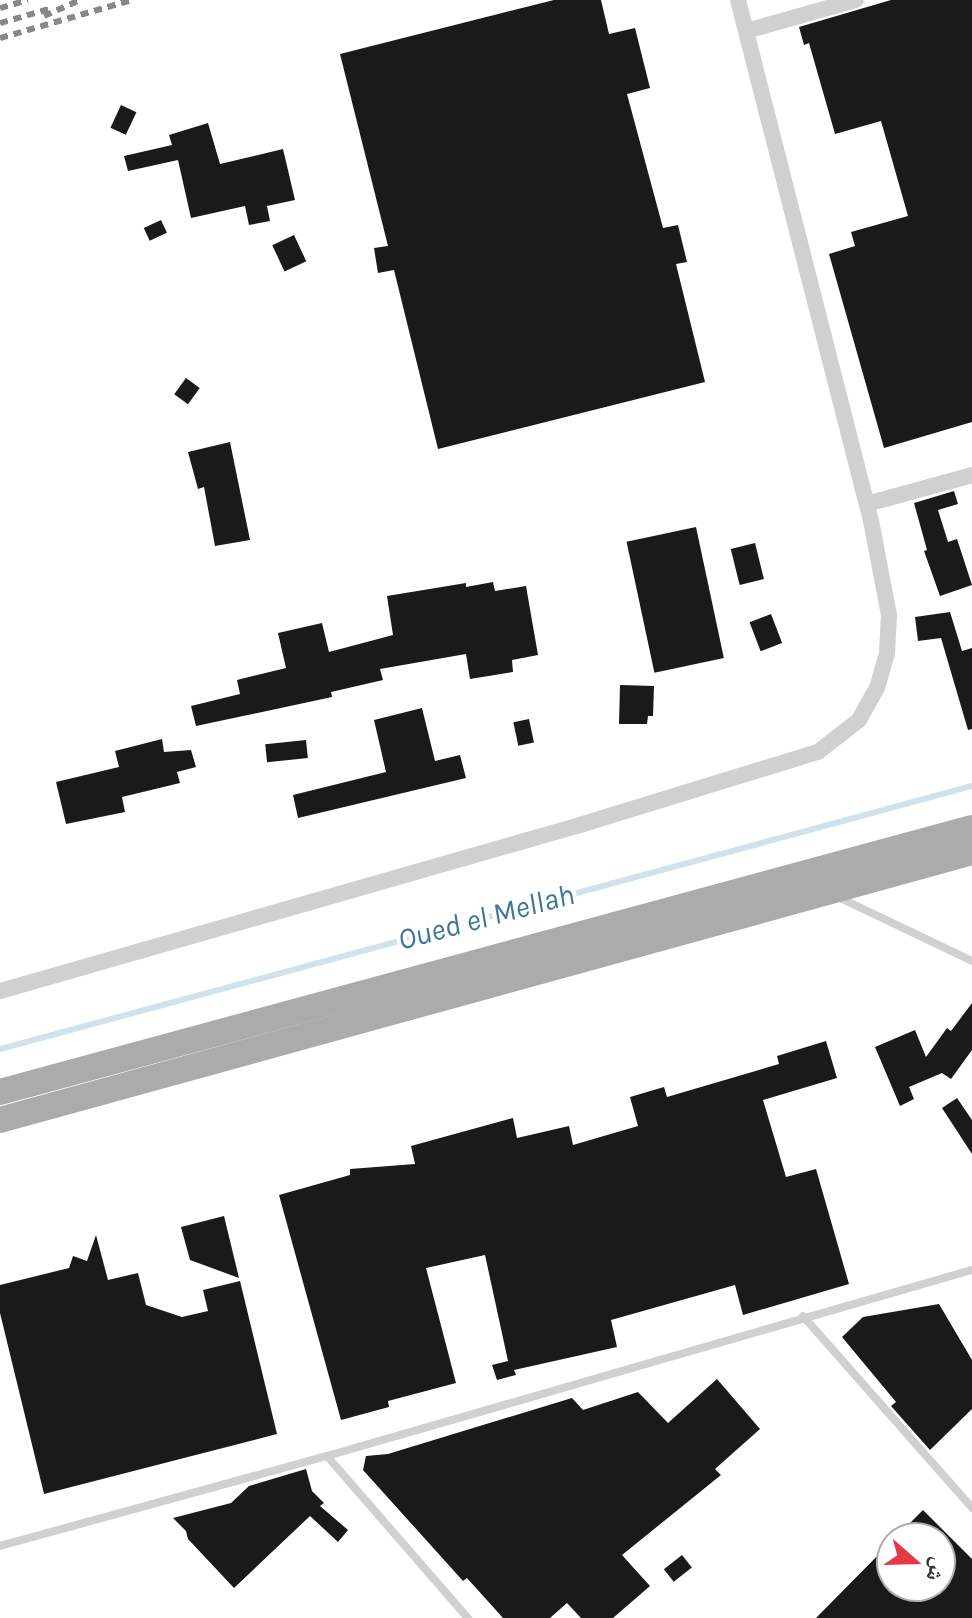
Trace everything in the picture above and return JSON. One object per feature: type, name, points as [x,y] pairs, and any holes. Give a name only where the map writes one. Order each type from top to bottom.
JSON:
[{"type":"main road","points":[[0,1092],[972,828]]},
{"type":"main road","points":[[0,1120],[972,852]]},
{"type":"street","points":[[0,991],[580,825],[818,752],[859,720],[877,688],[887,653],[889,615],[867,504],[738,0]]},
{"type":"street","points":[[746,31],[856,0]]},
{"type":"street","points":[[867,504],[972,475]]},
{"type":"lane","points":[[826,892],[972,961]]},
{"type":"lane","points":[[0,1546],[327,1456],[803,1316],[972,1270]]},
{"type":"lane","points":[[803,1316],[972,1508]]},
{"type":"lane","points":[[327,1456],[468,1618]]},
{"type":"building","points":[[554,0],[601,0],[609,34],[635,28],[650,88],[627,94],[663,228],[678,225],[687,262],[676,264],[705,382],[438,449],[394,270],[378,273],[374,248],[388,246],[340,54]]},
{"type":"building","points":[[891,0],[972,0],[972,422],[884,448],[829,254],[855,246],[851,232],[908,216],[881,121],[835,134],[809,43],[804,45],[799,27]]},
{"type":"building","points":[[121,105],[136,112],[126,135],[110,128]]},
{"type":"building","points":[[208,123],[220,164],[283,149],[295,200],[267,206],[270,221],[249,225],[245,206],[191,218],[178,160],[128,171],[124,156],[172,145],[169,135]]},
{"type":"building","points":[[161,220],[167,233],[150,241],[144,228]]},
{"type":"building","points":[[294,235],[306,261],[285,271],[272,245]]},
{"type":"building","points":[[186,378],[200,388],[188,404],[174,394]]},
{"type":"building","points":[[230,442],[250,540],[215,546],[204,487],[198,489],[188,452]]},
{"type":"building","points":[[954,491],[958,504],[938,510],[948,542],[957,539],[972,585],[940,596],[924,551],[927,550],[914,503]]},
{"type":"building","points":[[696,527],[724,658],[654,673],[627,542]]},
{"type":"building","points":[[755,543],[764,579],[740,585],[731,549]]},
{"type":"building","points":[[493,582],[495,591],[526,586],[538,655],[512,660],[513,672],[470,679],[466,654],[380,669],[383,680],[331,692],[332,697],[196,726],[191,706],[240,694],[237,680],[286,668],[278,633],[322,623],[329,652],[393,635],[387,596],[466,583],[466,587]]},
{"type":"building","points":[[950,612],[962,651],[972,648],[972,729],[968,730],[941,638],[918,641],[915,617]]},
{"type":"building","points":[[771,614],[782,643],[761,651],[750,622]]},
{"type":"building","points":[[620,685],[654,686],[653,716],[648,716],[647,724],[619,724]]},
{"type":"building","points":[[422,708],[435,761],[460,755],[466,778],[298,818],[293,795],[386,772],[374,720]]},
{"type":"building","points":[[529,719],[534,742],[518,746],[513,722]]},
{"type":"building","points":[[162,739],[164,752],[191,750],[196,767],[177,772],[180,783],[122,797],[125,812],[66,824],[56,782],[119,767],[115,751]]},
{"type":"building","points":[[306,740],[308,758],[267,762],[265,744]]},
{"type":"building","points":[[972,1003],[972,1050],[951,1079],[942,1073],[909,1087],[914,1099],[900,1106],[875,1047],[915,1030],[926,1057],[947,1028],[951,1031]]},
{"type":"building","points":[[826,1041],[837,1078],[763,1100],[786,1177],[816,1169],[849,1284],[743,1315],[735,1285],[611,1320],[617,1347],[514,1370],[516,1375],[497,1380],[492,1365],[508,1361],[485,1255],[426,1268],[456,1383],[388,1401],[389,1407],[341,1420],[279,1195],[350,1175],[350,1169],[415,1164],[411,1146],[513,1118],[517,1138],[569,1126],[573,1145],[638,1126],[630,1097],[664,1087],[667,1097],[779,1064],[777,1056]]},
{"type":"building","points":[[957,1098],[972,1120],[972,1154],[942,1108]]},
{"type":"building","points":[[224,1216],[239,1278],[190,1260],[181,1227]]},
{"type":"building","points":[[96,1235],[108,1280],[138,1273],[146,1305],[182,1317],[208,1311],[203,1290],[240,1281],[277,1434],[44,1494],[0,1313],[0,1285],[69,1268],[73,1256],[87,1261]]},
{"type":"building","points":[[939,1304],[972,1360],[972,1409],[930,1450],[891,1406],[896,1402],[842,1337],[863,1317]]},
{"type":"building","points":[[717,1379],[760,1429],[715,1469],[721,1475],[622,1555],[650,1586],[613,1618],[581,1618],[567,1603],[550,1618],[503,1618],[467,1578],[463,1581],[363,1470],[366,1456],[388,1454],[572,1398],[583,1410],[638,1392],[668,1423]]},
{"type":"building","points":[[306,1469],[312,1491],[324,1503],[320,1506],[348,1530],[338,1542],[310,1516],[234,1588],[188,1539],[186,1531],[173,1518],[231,1503],[249,1486]]},
{"type":"building","points":[[923,1510],[935,1522],[911,1522]]},
{"type":"building","points":[[956,1543],[972,1559],[972,1618],[816,1618],[876,1557],[876,1602],[956,1602]]},
{"type":"building","points":[[682,1555],[692,1568],[674,1582],[664,1569]]},
{"type":"waterway","name":"Oued el Mellah","points":[[0,1049],[972,786]]},
{"type":"railway","points":[[0,8],[28,0]]},
{"type":"railway","points":[[44,16],[80,0]]},
{"type":"railway","points":[[0,38],[132,0]]},
{"type":"railway","points":[[0,23],[52,8]]}]
